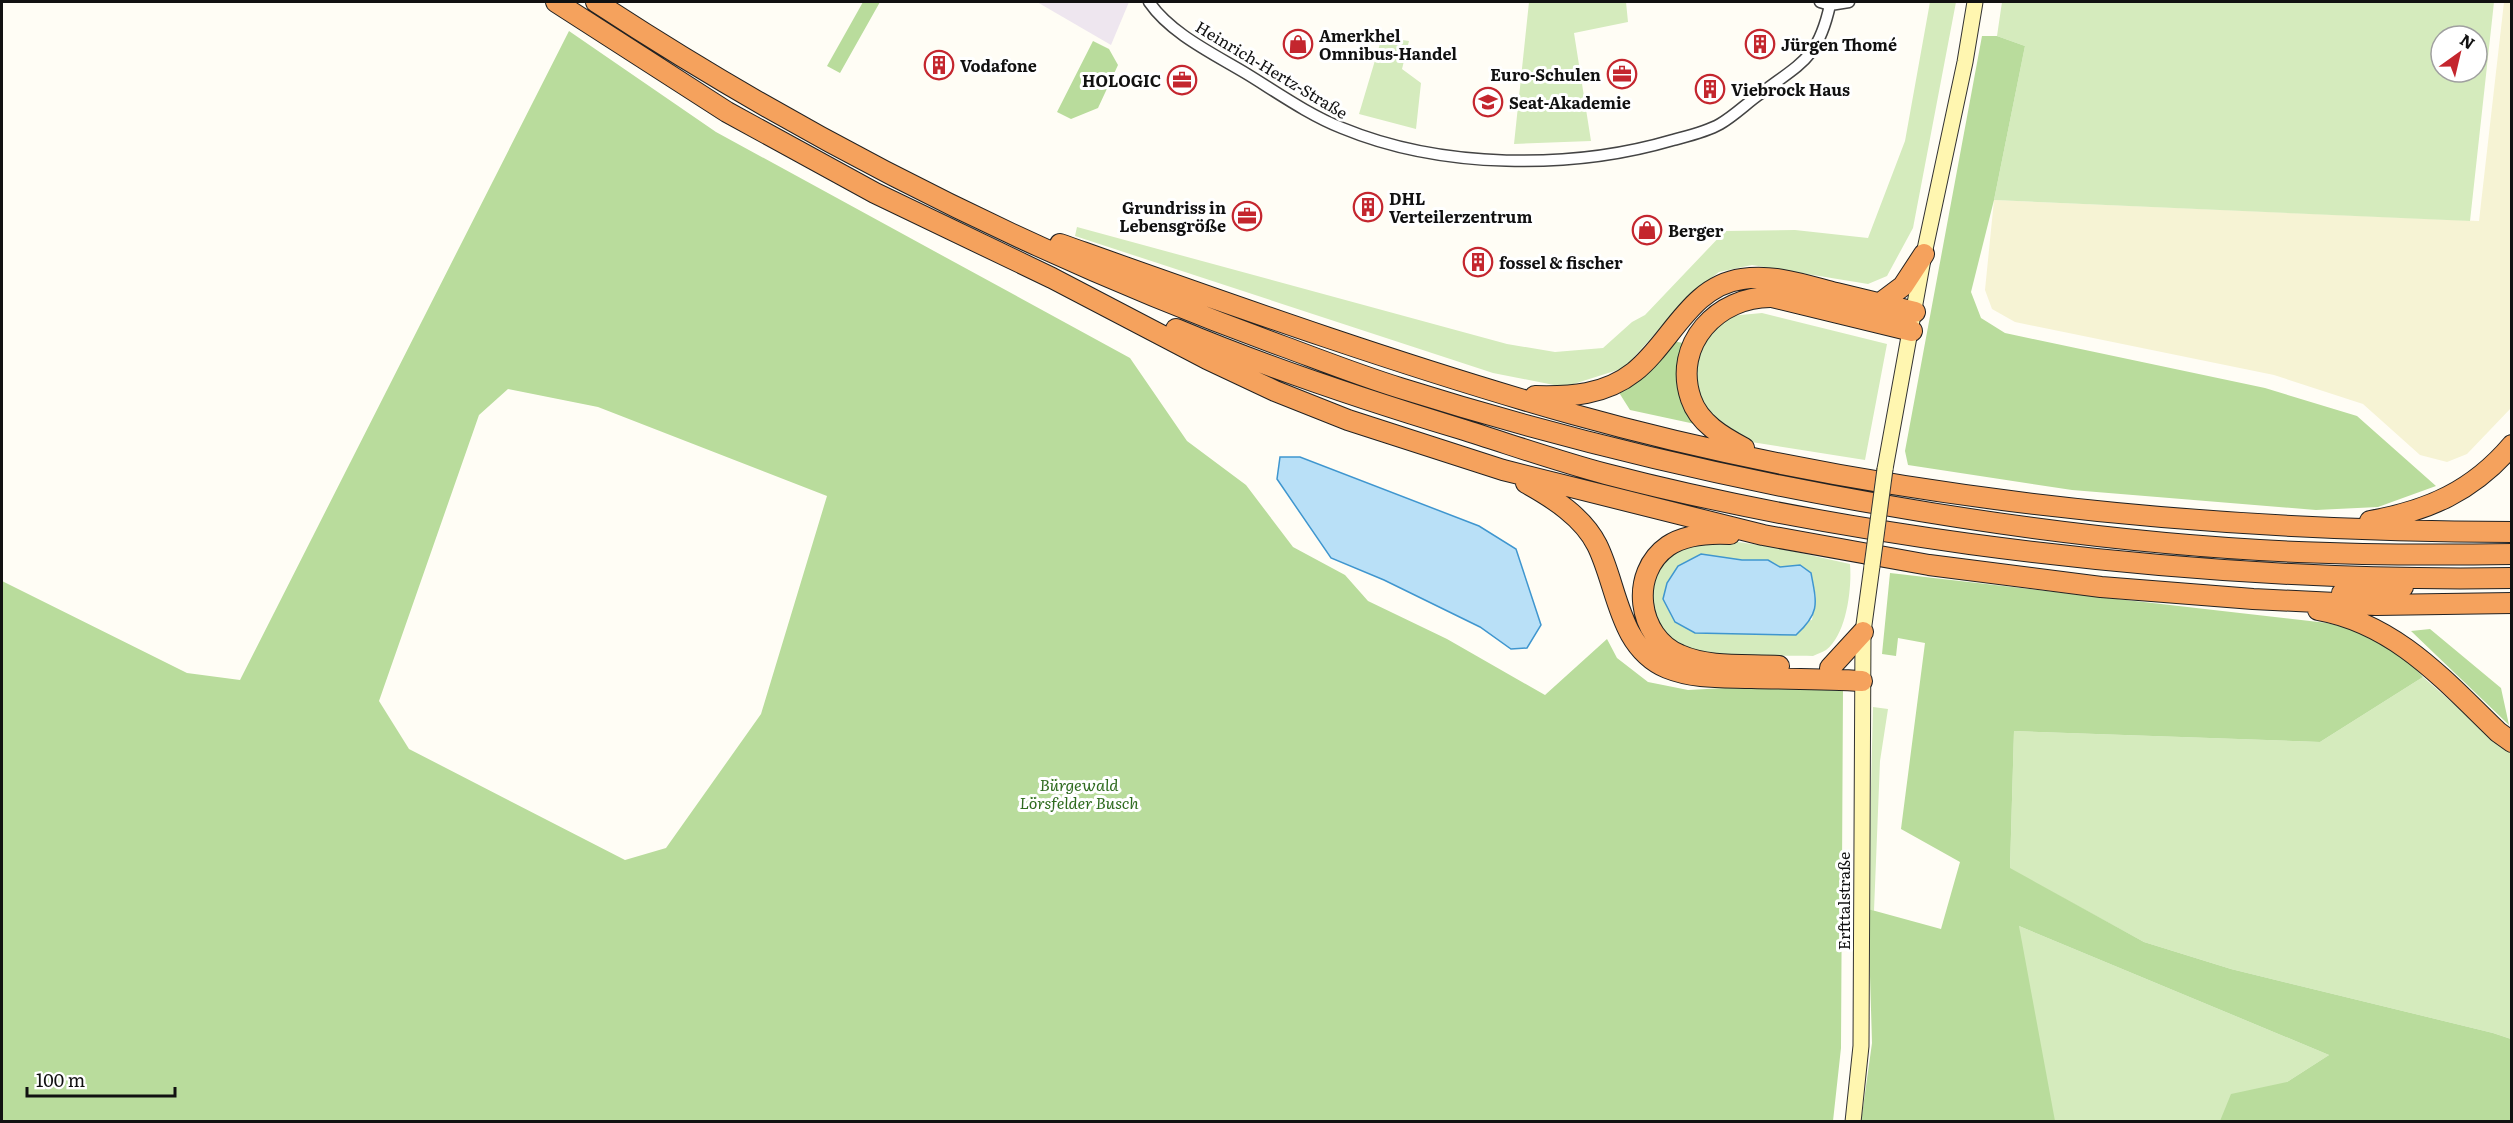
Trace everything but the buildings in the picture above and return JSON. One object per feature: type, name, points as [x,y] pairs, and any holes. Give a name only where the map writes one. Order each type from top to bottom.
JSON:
[{"type":"highway","points":[[556,2],[727,112],[875,193],[1052,278],[1275,391],[1348,420],[1503,470],[1763,535],[1941,566],[2101,587],[2253,599],[2376,605],[2511,603]]},
{"type":"highway","points":[[596,2],[756,101],[861,159],[1060,258],[1212,321],[1397,387],[1613,450],[1735,477],[1958,518],[2087,535],[2295,552],[2418,555],[2511,554]]},
{"type":"highway","points":[[970,213],[1435,372],[1582,416],[1774,461],[1893,483],[2035,504],[2150,516],[2331,528],[2511,532]]},
{"type":"highway","points":[[1879,304],[1903,286],[1924,254]]},
{"type":"highway","points":[[1517,396],[1576,395],[1599,390],[1619,382],[1646,361],[1706,294],[1741,279],[1766,277],[1789,281],[1879,304],[1913,322]]},
{"type":"highway","points":[[1052,278],[1209,343],[1374,403],[1605,474],[1775,512],[1886,532],[2118,562],[2211,570],[2444,579],[2511,578]]},
{"type":"highway","points":[[1774,461],[1716,432],[1706,422],[1691,399],[1687,370],[1688,357],[1699,334],[1713,316],[1737,302],[1759,297],[1772,297],[1913,322]]},
{"type":"highway","points":[[2331,528],[2397,516],[2429,507],[2474,481],[2511,445]]},
{"type":"highway","points":[[1503,470],[1548,495],[1580,521],[1597,544],[1631,636],[1648,657],[1666,668],[1694,676],[1862,675]]},
{"type":"highway","points":[[1763,535],[1712,533],[1680,541],[1663,551],[1648,570],[1642,589],[1644,612],[1650,632],[1679,655],[1702,662],[1830,668],[1862,675]]},
{"type":"highway","points":[[2253,599],[2389,589],[2444,579]]},
{"type":"highway","points":[[2253,599],[2333,613],[2390,636],[2419,657],[2511,742]]},
{"type":"highway","points":[[1830,668],[1863,632]]},
{"type":"main road","name":"Erfttalstraße","points":[[1853,1122],[1861,1046],[1863,632],[1885,469],[1924,254],[1965,62],[1975,2]]},
{"type":"street","name":"Heinrich-Hertz-Straße","points":[[1149,2],[1156,12],[1186,36],[1342,129],[1393,146],[1443,155],[1508,160],[1568,159],[1646,148],[1720,124],[1809,58],[1823,34],[1825,3]]},
{"type":"street","points":[[1825,3],[1849,2]]},
{"type":"shaded area","points":[[1037,2],[1129,2],[1111,45]]},
{"type":"shaded area","points":[[2504,2],[2511,2],[2511,408],[2467,454],[2447,462],[2420,455],[2363,404],[2274,375],[2015,322],[1992,309],[1985,290],[1994,200],[2479,221]]},
{"type":"green space","points":[[863,2],[880,2],[840,73],[827,66]]},
{"type":"green space","points":[[1529,2],[1626,2],[1628,22],[1574,33],[1591,141],[1514,144]]},
{"type":"green space","points":[[1930,2],[1956,2],[1913,228],[1887,276],[1868,284],[1752,265],[1719,272],[1692,293],[1624,368],[1564,387],[1493,373],[1075,236],[1077,227],[1507,344],[1555,352],[1603,348],[1632,322],[1645,315],[1725,231],[1795,230],[1868,238],[1905,141]]},
{"type":"green space","points":[[2002,2],[2494,2],[2489,48],[2489,24],[2429,24],[2429,84],[2485,84],[2470,221],[1994,200],[2025,46],[1997,36]]},
{"type":"green space","name":"Bürgewald Lörsfelder Busch","points":[[569,31],[716,132],[1130,358],[1187,441],[1246,485],[1293,547],[1345,575],[1368,601],[1447,639],[1545,695],[1607,639],[1617,658],[1648,682],[1688,690],[1763,686],[1843,691],[1841,1048],[1833,1121],[2,1121],[2,581],[187,673],[240,680]],"holes":[[[508,389],[598,407],[827,496],[761,714],[666,848],[625,860],[409,749],[379,701],[479,415]]]},
{"type":"green space","points":[[1982,36],[1997,36],[2025,46],[1994,200],[1971,292],[1981,318],[2005,333],[2265,388],[2357,416],[2436,486],[2378,507],[2316,510],[2072,490],[1908,465],[1905,451]]},
{"type":"green space","points":[[1382,37],[1409,41],[1402,69],[1421,83],[1416,129],[1359,114]]},
{"type":"green space","points":[[1093,41],[1109,49],[1118,65],[1098,108],[1071,119],[1057,112]]},
{"type":"green space","points":[[1762,313],[1887,344],[1865,460],[1745,441],[1716,423],[1700,396],[1695,376],[1698,356],[1710,334],[1730,316]]},
{"type":"green space","points":[[1673,341],[1683,343],[1679,355],[1679,384],[1695,424],[1630,410],[1618,391]]},
{"type":"green space","points":[[1731,541],[1773,547],[1850,564],[1847,610],[1839,633],[1826,650],[1813,656],[1762,656],[1705,652],[1677,643],[1664,631],[1654,617],[1650,599],[1653,582],[1666,560],[1683,547],[1697,543]],"holes":[[[1743,560],[1768,560],[1780,567],[1800,565],[1811,573],[1816,597],[1812,620],[1729,632],[1695,633],[1675,622],[1663,599]]]},
{"type":"green space","points":[[1890,573],[2327,623],[2369,636],[2402,656],[2423,677],[2320,742],[2014,731],[2010,868],[2144,942],[2231,969],[2511,1039],[2511,1121],[2220,1121],[2231,1094],[2287,1082],[2329,1055],[2019,926],[2055,1121],[1861,1122],[1872,1043],[1868,909],[1941,929],[1960,862],[1901,829],[1925,643],[1898,638],[1896,656],[1882,654]]},
{"type":"green space","points":[[2430,629],[2501,688],[2509,725],[2411,631]]},
{"type":"green space","points":[[2423,677],[2495,740],[2511,751],[2511,1039],[2231,969],[2144,942],[2010,869],[2014,731],[2320,742]]},
{"type":"green space","points":[[1873,707],[1888,709],[1880,761],[1874,911],[1868,909]]},
{"type":"green space","points":[[2019,926],[2329,1055],[2287,1082],[2346,1121],[2027,1121]]},
{"type":"water","points":[[1280,457],[1300,457],[1479,526],[1516,549],[1541,625],[1527,648],[1511,649],[1480,627],[1384,580],[1331,558],[1277,479]]},
{"type":"water","points":[[1701,554],[1742,560],[1768,560],[1780,567],[1800,565],[1811,573],[1815,600],[1813,614],[1796,635],[1695,633],[1675,622],[1663,599],[1667,583],[1678,566]]},
{"type":"place","name":"Amerkhel Omnibus-Handel","points":[[1298,44]]},
{"type":"place","name":"Jürgen Thomé","points":[[1760,44]]},
{"type":"place","name":"Vodafone","points":[[939,65]]},
{"type":"place","name":"Euro-Schulen","points":[[1622,74]]},
{"type":"place","name":"HOLOGIC","points":[[1182,80]]},
{"type":"place","name":"Viebrock Haus","points":[[1710,89]]},
{"type":"place","name":"Seat-Akademie","points":[[1488,102]]},
{"type":"place","name":"DHL Verteilerzentrum","points":[[1368,207]]},
{"type":"place","name":"Grundriss in Lebensgröße","points":[[1247,216]]},
{"type":"place","name":"Berger","points":[[1647,230]]},
{"type":"place","name":"fossel & fischer","points":[[1478,262]]}]
